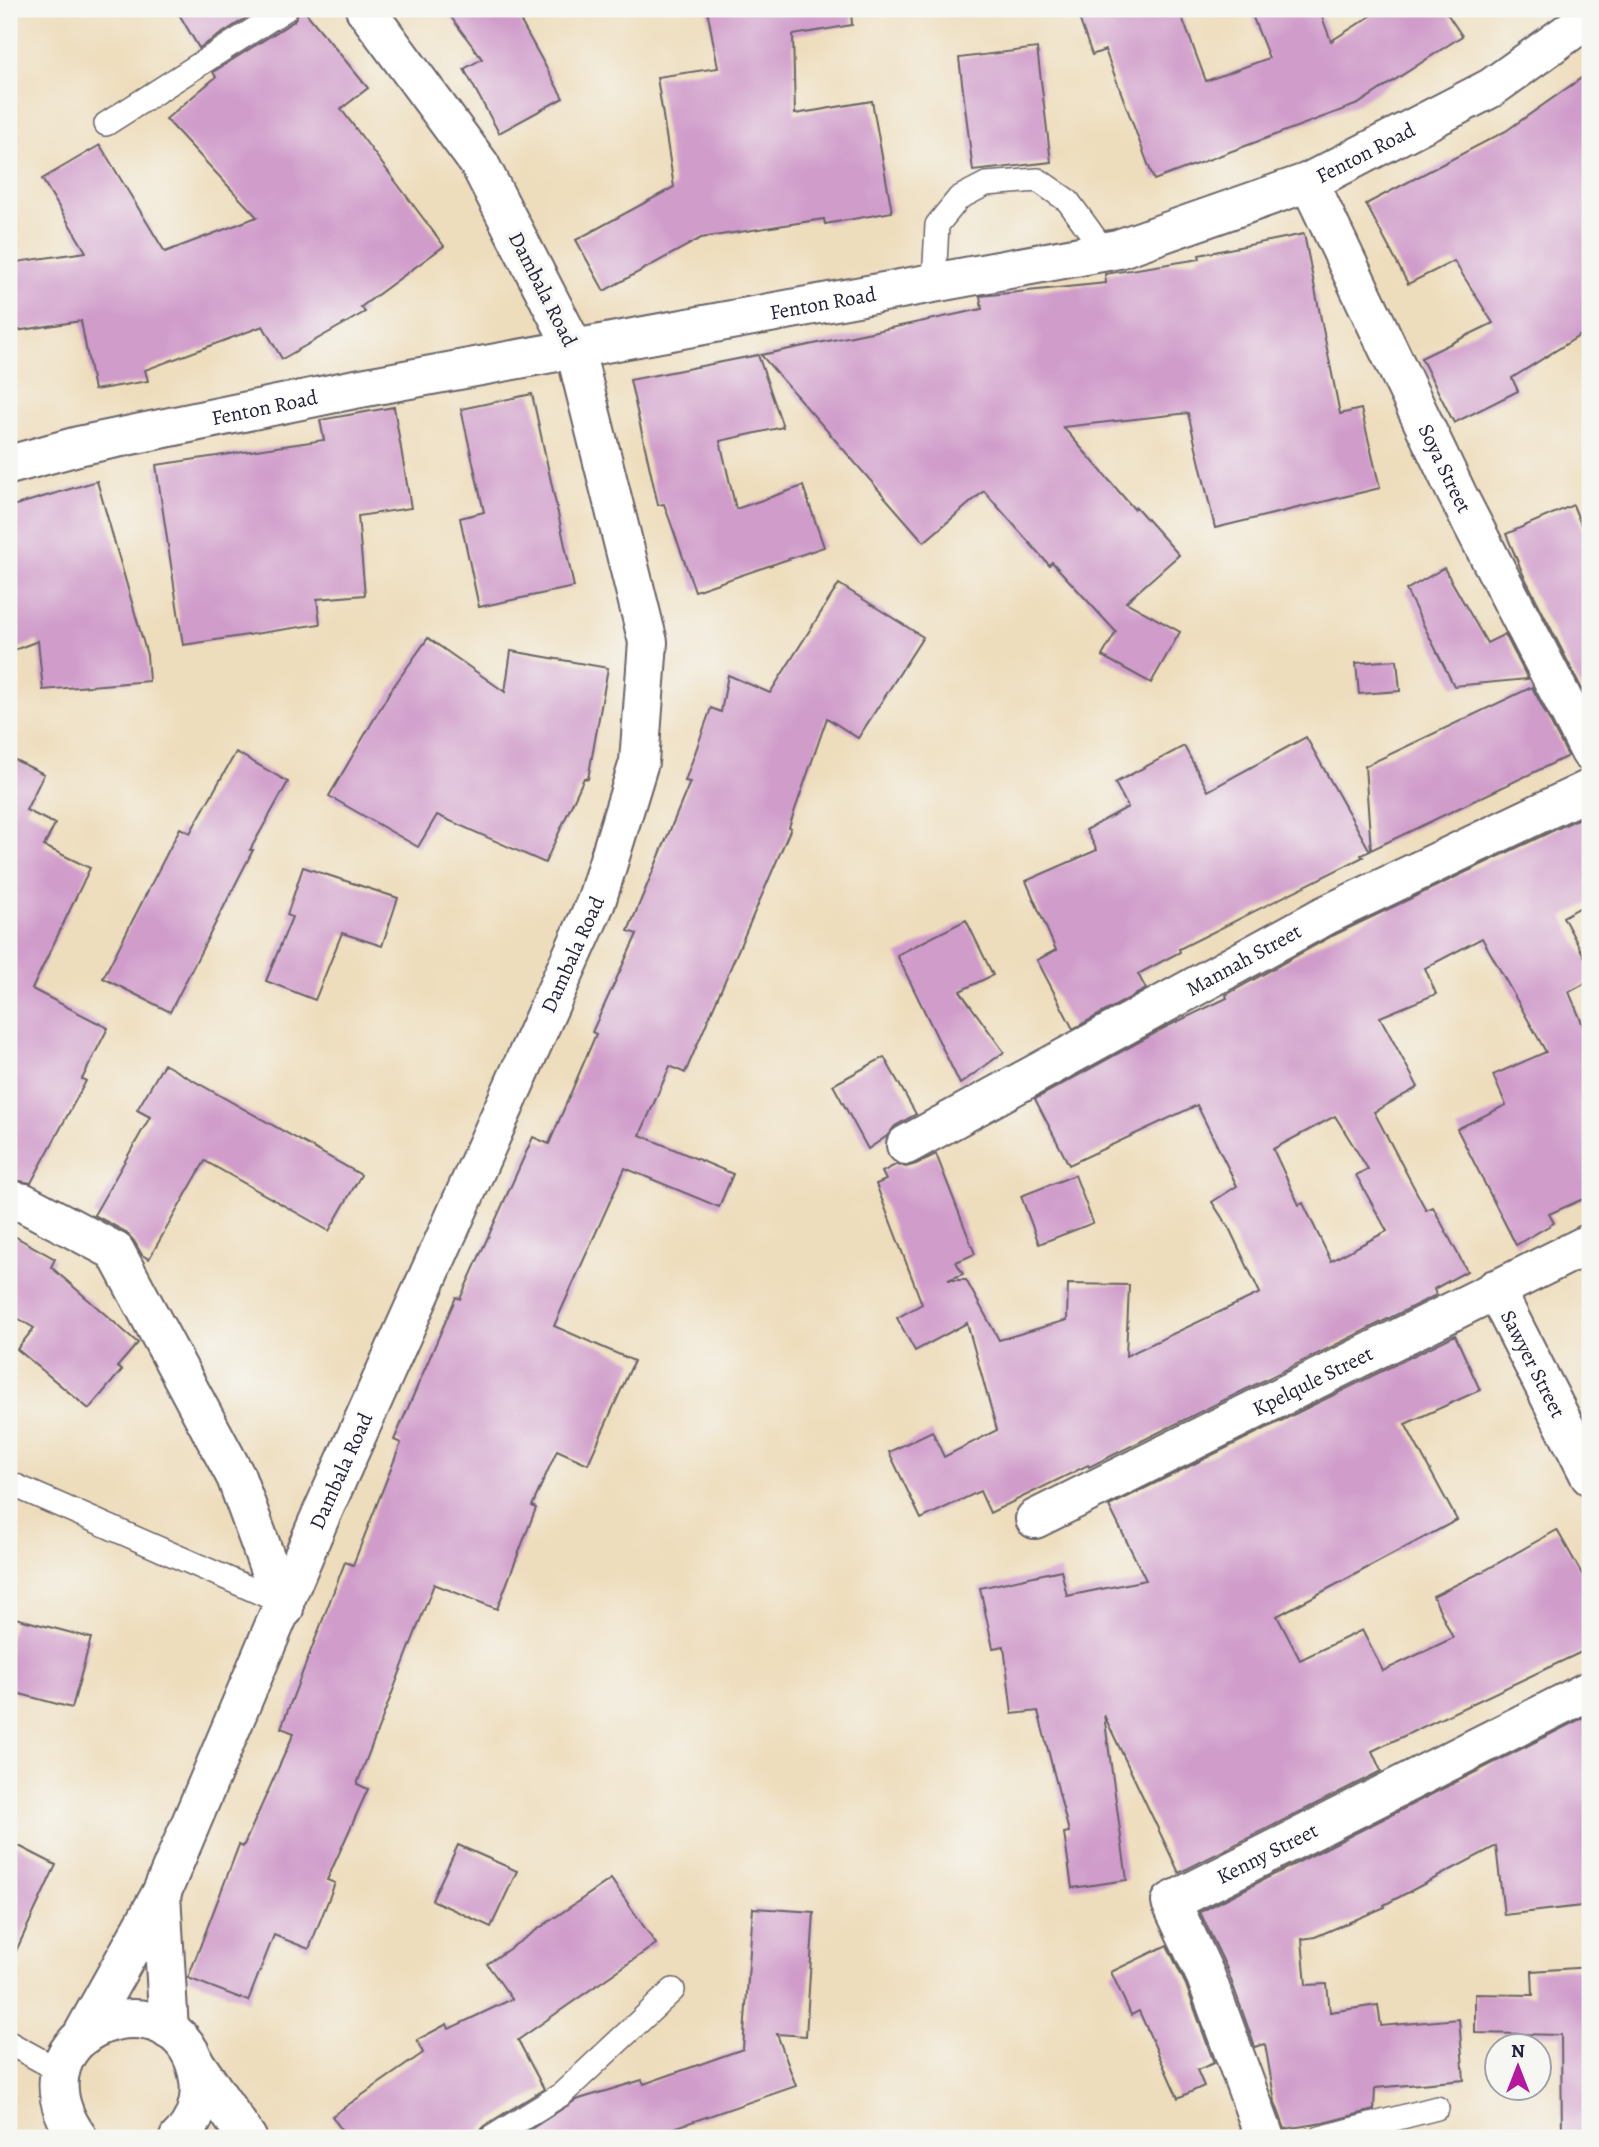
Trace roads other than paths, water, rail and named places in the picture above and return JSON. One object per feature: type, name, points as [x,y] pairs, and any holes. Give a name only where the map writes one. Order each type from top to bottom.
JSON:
[{"type":"street","name":"Dambala Road","points":[[42,2138],[68,2051],[83,2034],[161,1894],[318,1522],[596,902],[639,762],[648,642],[575,350],[480,165],[365,9]]},
{"type":"street","name":"Fenton Road","points":[[9,465],[78,446],[350,390],[1118,250],[1309,181],[1491,88],[1590,17]]},
{"type":"street","name":"Soya Street","points":[[1309,181],[1457,495],[1590,752]]},
{"type":"street","name":"Mannah Street","points":[[906,1145],[1322,917],[1590,789]]},
{"type":"street","points":[[9,1200],[24,1203],[115,1251],[236,1477],[282,1605]]},
{"type":"street","name":"Kpelqule Street","points":[[1035,1519],[1590,1243]]},
{"type":"street","name":"Sawyer Street","points":[[1495,1289],[1590,1476]]},
{"type":"street","name":"Kenny Street","points":[[1265,2138],[1206,1977],[1171,1902],[1590,1690]]},
{"type":"street","name":"Dambala Road","points":[[161,1894],[169,2030]]},
{"type":"street","points":[[83,2034],[103,2022],[125,2018],[148,2021],[169,2030],[186,2045],[197,2066],[247,2138]]},
{"type":"street","points":[[179,2138],[196,2114],[201,2090],[197,2066]]},
{"type":"street","points":[[60,2071],[58,2095],[64,2119],[78,2138]]},
{"type":"lane","points":[[106,124],[286,9]]},
{"type":"lane","points":[[934,283],[937,225],[959,198],[986,184],[1038,180],[1068,201],[1105,252]]},
{"type":"lane","points":[[9,1483],[282,1605]]},
{"type":"lane","points":[[491,2138],[562,2094],[673,1990]]},
{"type":"lane","points":[[9,2043],[60,2071]]},
{"type":"lane","points":[[1320,2138],[1437,2108]]}]
